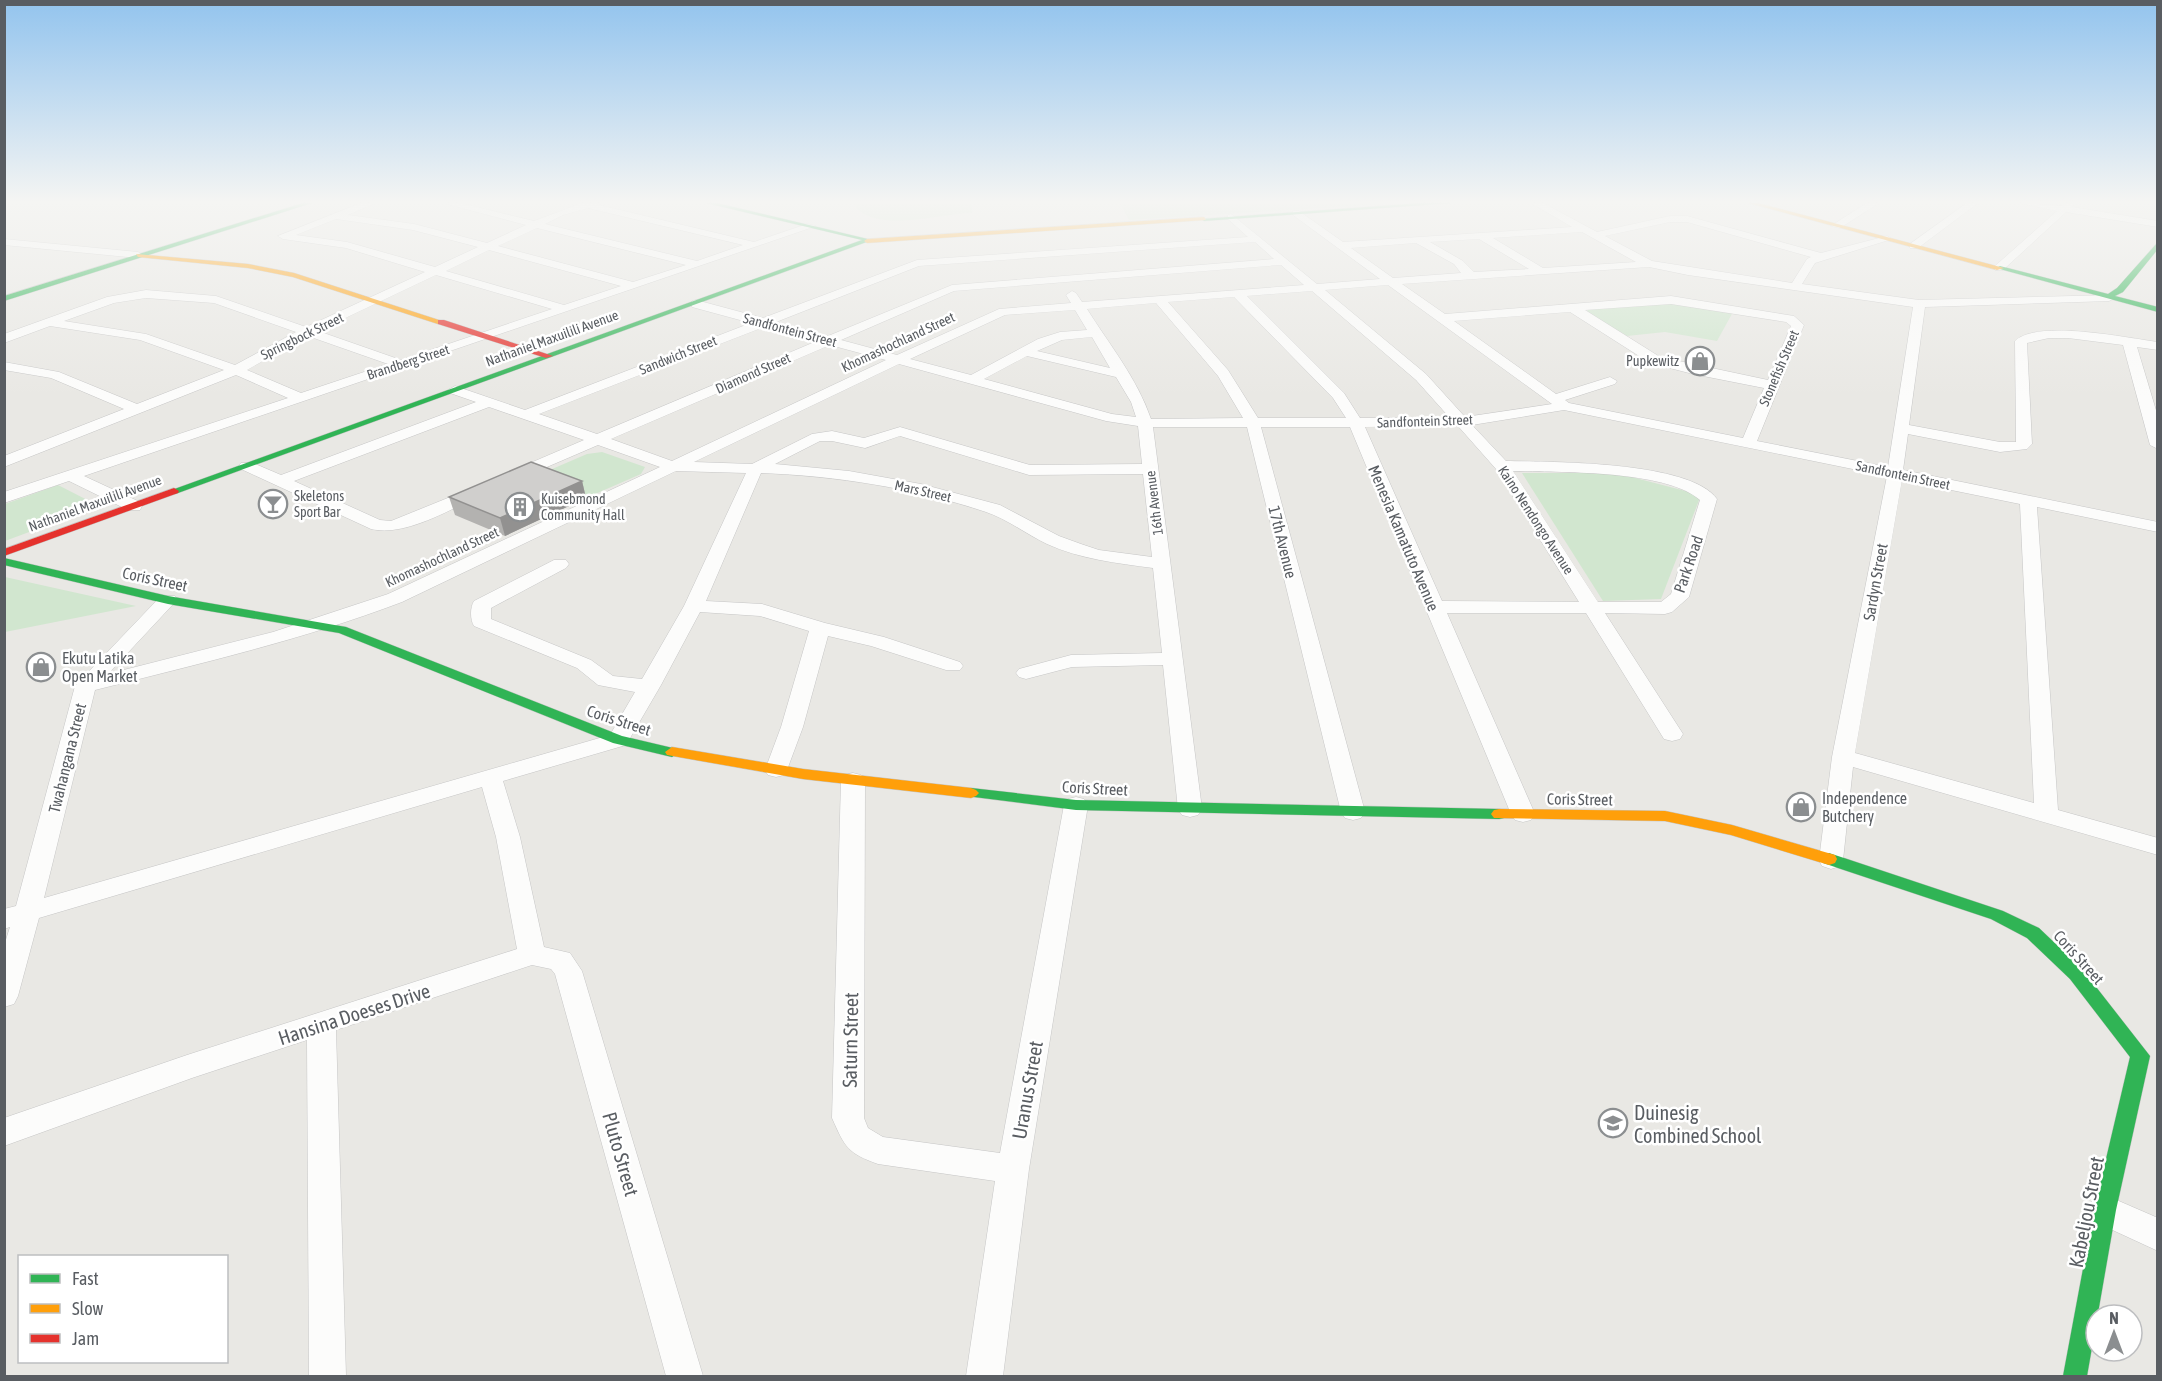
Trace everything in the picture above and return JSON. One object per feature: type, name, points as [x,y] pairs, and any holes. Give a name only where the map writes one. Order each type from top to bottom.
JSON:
[{"type":"street","points":[[4,299],[100,267]]},
{"type":"street","points":[[262,267],[377,300],[549,356]]},
{"type":"street","points":[[418,267],[563,309]]},
{"type":"street","name":"Springbock Street","points":[[4,462],[236,370],[308,331],[447,267]]},
{"type":"street","points":[[565,267],[634,286]]},
{"type":"street","name":"Brandberg Street","points":[[4,498],[687,267]]},
{"type":"street","name":"Nathaniel Maxuilili Avenue","points":[[4,553],[795,267]]},
{"type":"street","name":"Sandwich Street","points":[[524,415],[905,267]]},
{"type":"street","name":"16th Avenue","points":[[1051,267],[1079,305],[1123,375],[1138,402],[1145,423],[1190,809]]},
{"type":"street","name":"Diamond Street","points":[[247,466],[377,525],[404,524],[956,286],[1198,267]]},
{"type":"street","name":"Kaino Nendongo Avenue","points":[[1292,267],[1421,377],[1502,466],[1672,734]]},
{"type":"street","points":[[1373,267],[1560,402],[1610,381]]},
{"type":"street","points":[[1461,267],[1470,275]]},
{"type":"street","points":[[1535,267],[1541,271]]},
{"type":"street","name":"Khomashochland Street","points":[[321,625],[394,598],[1003,312],[1470,275],[1596,267]]},
{"type":"street","name":"Khomashochland Street","points":[[1671,267],[1919,304],[2109,297]]},
{"type":"street","points":[[1795,287],[1806,267]]},
{"type":"street","points":[[2109,297],[2120,290],[2138,267]]},
{"type":"street","points":[[1999,268],[2157,310]]},
{"type":"street","name":"Menesia Kamatuto Avenue","points":[[1237,293],[1339,396],[1356,423],[1523,814]]},
{"type":"street","points":[[4,339],[111,300],[146,294],[216,300],[400,364]]},
{"type":"street","name":"17th Avenue","points":[[1159,299],[1226,378],[1244,404],[1253,423],[1353,812]]},
{"type":"street","name":"Stonefish Street","points":[[1444,318],[1671,300],[1790,319],[1798,325],[1748,443]]},
{"type":"street","name":"Sandfontein Street","points":[[696,304],[1111,418],[1145,423],[1461,422],[1560,402],[1895,474],[2157,527]]},
{"type":"street","name":"Sardyn Street","points":[[1831,860],[1843,757],[1895,474],[1919,304]]},
{"type":"street","points":[[1571,307],[1654,360],[1772,385]]},
{"type":"street","points":[[51,323],[142,337],[236,370],[300,398]]},
{"type":"street","points":[[972,380],[1043,342],[1060,336],[1097,333]]},
{"type":"street","points":[[1901,428],[2000,447],[2022,446],[2024,444],[2021,341],[2029,337],[2082,336],[2157,346]]},
{"type":"street","points":[[2129,342],[2157,445]]},
{"type":"street","points":[[1026,352],[1123,375]]},
{"type":"street","points":[[4,366],[54,375],[136,410]]},
{"type":"street","points":[[455,390],[673,466]]},
{"type":"street","points":[[281,481],[489,402]]},
{"type":"street","points":[[4,919],[491,779],[618,740],[694,606],[756,468],[818,437],[832,436],[865,443],[900,431],[1029,470],[1150,470]]},
{"type":"street","points":[[4,445],[24,454]]},
{"type":"street","name":"Mars Street","points":[[673,466],[756,468],[849,476],[921,489],[994,508],[1053,540],[1097,555],[1162,564]]},
{"type":"street","name":"Park Road","points":[[1433,607],[1665,608],[1680,597],[1709,499],[1706,492],[1692,485],[1623,471],[1596,468],[1502,466]]},
{"type":"street","points":[[71,476],[134,506]]},
{"type":"street","points":[[2028,501],[2046,814]]},
{"type":"street","name":"Coris Street","points":[[4,561],[168,600],[342,630],[618,740],[776,770],[1076,805],[1190,809],[1665,816],[1706,822],[1831,860],[2000,917],[2030,931],[2052,948],[2140,1056]]},
{"type":"street","points":[[560,564],[481,605],[481,622],[584,664],[593,675],[629,686],[651,685]]},
{"type":"street","points":[[85,686],[168,600]]},
{"type":"street","points":[[694,606],[754,608],[820,628],[877,640],[953,666]]},
{"type":"street","name":"Twahangana Street","points":[[4,996],[85,686],[231,651],[321,625]]},
{"type":"street","points":[[776,770],[792,727],[820,628]]},
{"type":"street","points":[[1026,673],[1071,661],[1173,659]]},
{"type":"street","points":[[1843,757],[2157,847]]},
{"type":"street","points":[[491,779],[508,837],[532,955]]},
{"type":"street","name":"Saturn Street","points":[[853,780],[848,1118],[857,1138],[878,1150],[1013,1169]]},
{"type":"street","name":"Uranus Street","points":[[985,1377],[1013,1169],[1076,805]]},
{"type":"street","name":"Hansina Doeses Drive","points":[[4,1132],[187,1067],[321,1026],[532,955]]},
{"type":"street","name":"Pluto Street","points":[[532,955],[560,960],[568,971],[685,1377]]},
{"type":"street","points":[[321,1026],[328,1377]]},
{"type":"street","points":[[2140,1056],[2157,1056]]},
{"type":"street","name":"Kabeljou Street","points":[[2075,1377],[2104,1210],[2140,1056]]},
{"type":"street","points":[[2104,1210],[2157,1235]]},
{"type":"green space","points":[[1670,302],[1733,312],[1717,341],[1665,332],[1627,336],[1585,312],[1591,308]]},
{"type":"green space","points":[[602,452],[645,467],[641,474],[586,498],[485,498],[587,454]]},
{"type":"green space","points":[[1522,473],[1616,473],[1701,495],[1661,599],[1603,601]]},
{"type":"green space","points":[[58,485],[99,506],[5,541],[5,504]]},
{"type":"green space","points":[[5,577],[136,606],[5,632]]},
{"type":"building","points":[[531,462],[582,481],[500,518],[449,497]]},
{"type":"traffic: fast","points":[[4,299],[104,267]]},
{"type":"traffic: fast","points":[[174,491],[794,267]]},
{"type":"traffic: fast","points":[[2109,297],[2120,290],[2139,267]]},
{"type":"traffic: fast","points":[[2000,268],[2158,310]]},
{"type":"traffic: fast","points":[[4,561],[168,600],[342,630],[618,740],[672,752]]},
{"type":"traffic: fast","points":[[971,793],[1076,805],[1499,814]]},
{"type":"traffic: fast","points":[[1829,859],[1997,915],[2033,933],[2076,974],[2140,1056]]},
{"type":"traffic: fast","points":[[2075,1376],[2105,1210],[2140,1056]]},
{"type":"traffic: slow","points":[[255,267],[294,275],[441,322]]},
{"type":"traffic: slow","points":[[672,752],[803,774],[971,793]]},
{"type":"traffic: slow","points":[[1499,814],[1665,816],[1732,830],[1829,859]]},
{"type":"traffic: jam","points":[[441,322],[549,356]]},
{"type":"traffic: jam","points":[[4,553],[174,491]]},
{"type":"place","name":"Pupkewitz","points":[[1700,361]]},
{"type":"place","name":"Skeletons Sport Bar","points":[[273,504]]},
{"type":"place","name":"Kuisebmond Community Hall","points":[[520,507]]},
{"type":"place","name":"Ekutu Latika Open Market","points":[[41,667]]},
{"type":"place","name":"Independence Butchery","points":[[1801,807]]},
{"type":"place","name":"Duinesig Combined School","points":[[1613,1123]]}]
